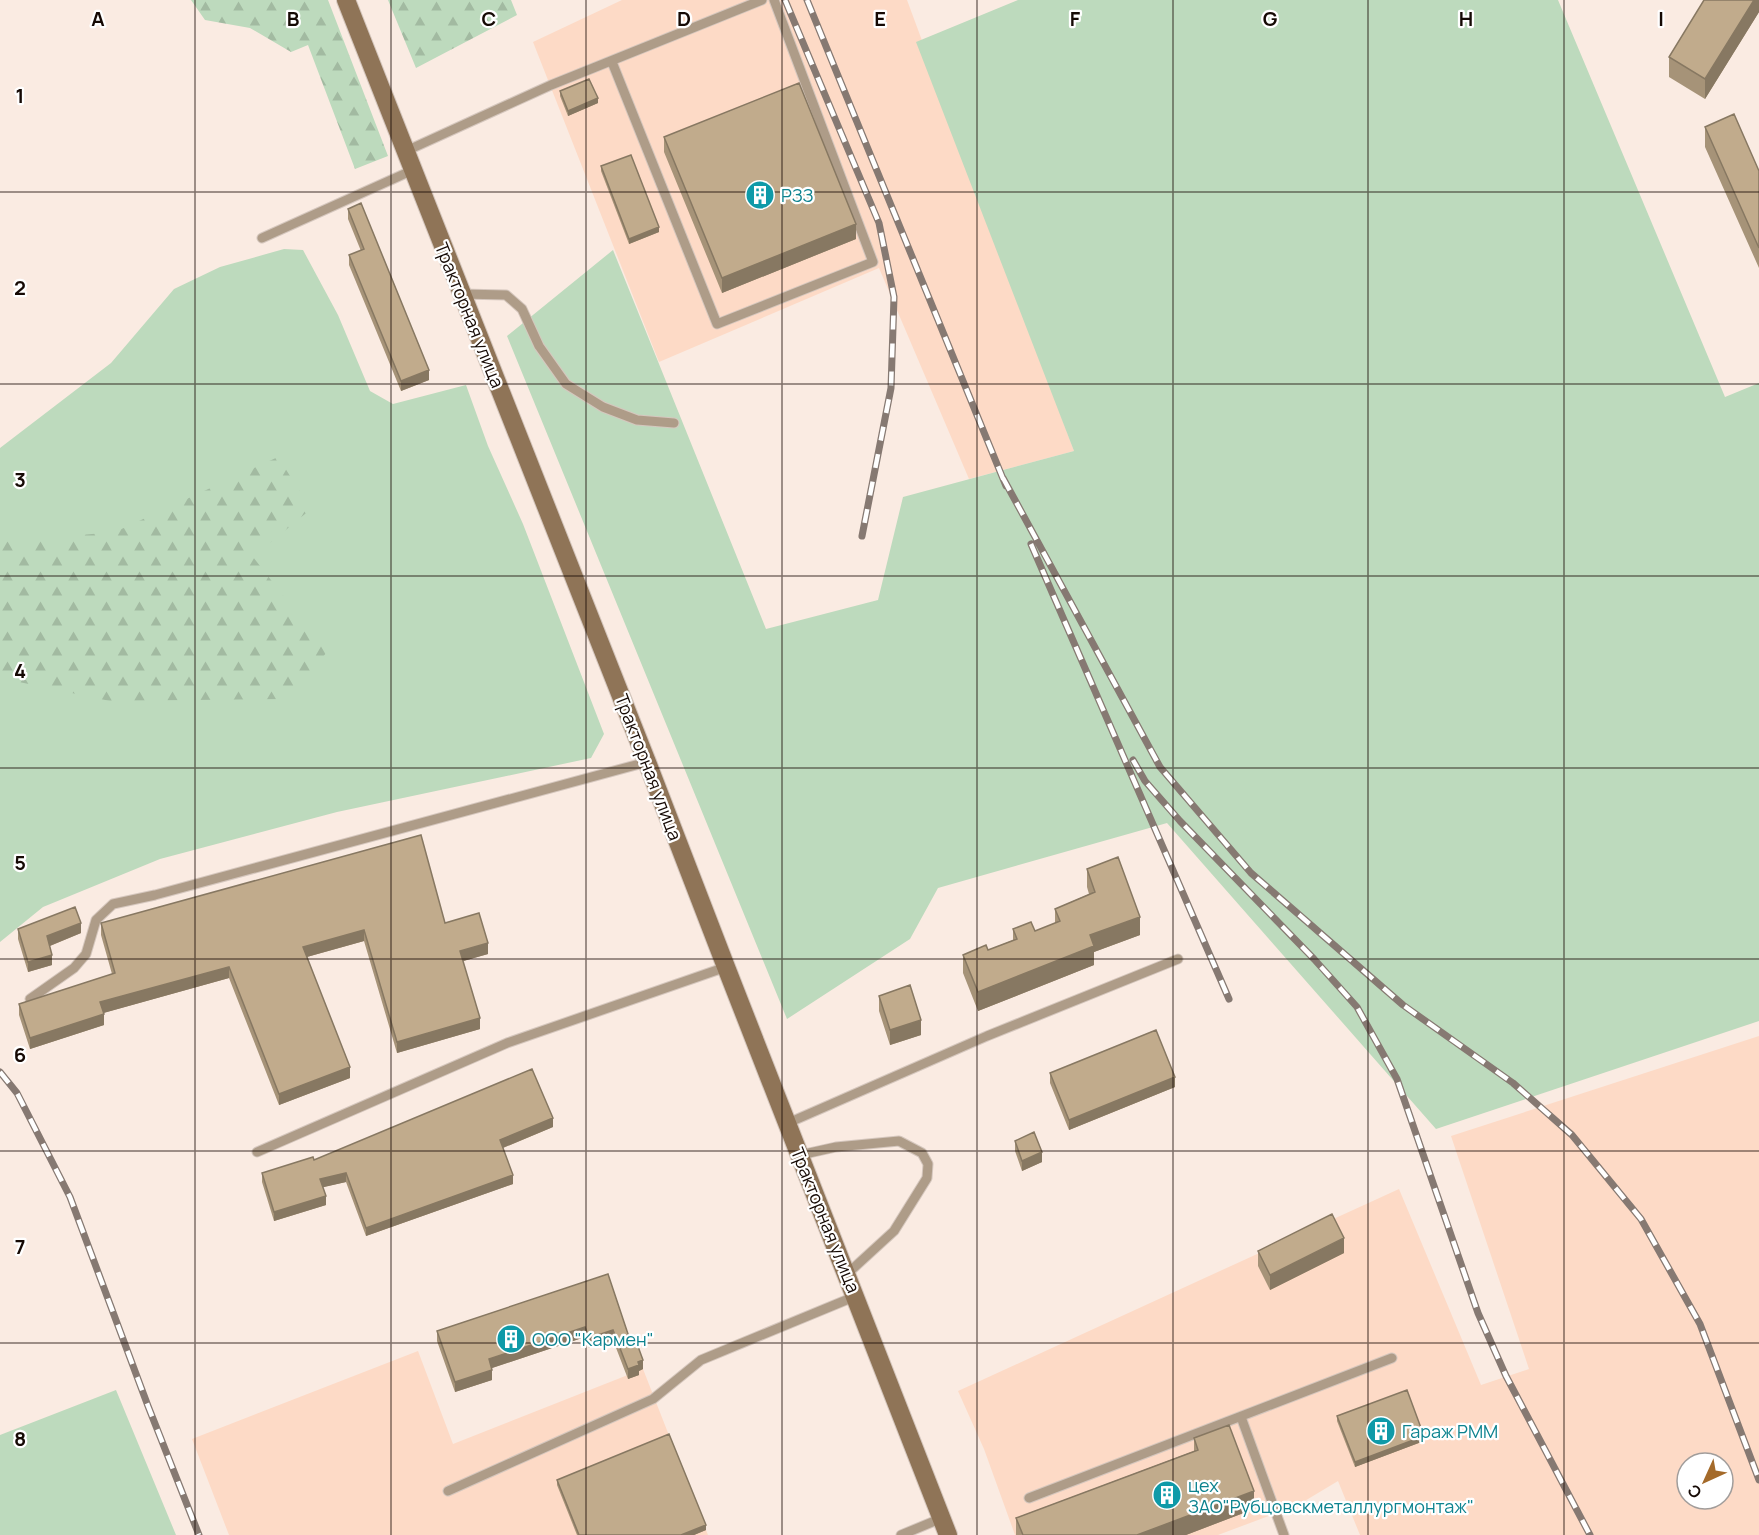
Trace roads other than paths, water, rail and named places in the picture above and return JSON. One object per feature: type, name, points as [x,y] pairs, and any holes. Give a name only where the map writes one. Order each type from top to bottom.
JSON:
[{"type":"main road","name":"Тракторная улица","points":[[346,0],[945,1526]]},
{"type":"lane","points":[[406,151],[551,85],[762,0]]},
{"type":"lane","points":[[612,62],[717,324],[873,262],[774,0]]},
{"type":"lane","points":[[262,238],[413,170]]},
{"type":"lane","points":[[462,294],[506,295],[522,309],[539,346],[566,384],[594,401],[637,420],[674,423]]},
{"type":"lane","points":[[30,999],[74,968],[86,954],[96,920],[113,904],[155,895],[647,762]]},
{"type":"lane","points":[[788,1123],[987,1036],[1178,959]]},
{"type":"lane","points":[[257,1152],[507,1042],[726,968]]},
{"type":"lane","points":[[800,1155],[836,1147],[899,1141],[922,1153],[928,1164],[927,1178],[894,1231],[847,1274]]},
{"type":"lane","points":[[448,1491],[653,1399],[701,1360],[856,1296]]},
{"type":"lane","points":[[1029,1498],[1392,1358]]},
{"type":"lane","points":[[1241,1417],[1284,1535]]},
{"type":"lane","points":[[901,1535],[945,1526]]},
{"type":"railway","points":[[785,0],[879,223],[894,297],[891,388],[862,536]]},
{"type":"railway","points":[[807,0],[1006,486]]},
{"type":"railway","points":[[1003,478],[1160,767],[1251,873],[1403,1005],[1513,1083],[1572,1135],[1641,1219],[1700,1324],[1759,1480]]},
{"type":"railway","points":[[1031,544],[1229,999]]},
{"type":"railway","points":[[1133,760],[1145,781],[1180,821],[1314,959],[1357,1007],[1397,1079],[1478,1313],[1506,1376],[1590,1535]]},
{"type":"railway","points":[[0,1072],[17,1093],[70,1197],[199,1535]]},
{"type":"place","name":"РЗЗ","points":[[760,195]]},
{"type":"place","name":"ООО \"Кармен\"","points":[[511,1339]]},
{"type":"place","name":"Гараж РММ","points":[[1381,1431]]},
{"type":"place","name":"цех ЗАО\"Рубцовскметаллургмонтаж\"","points":[[1167,1495]]}]
